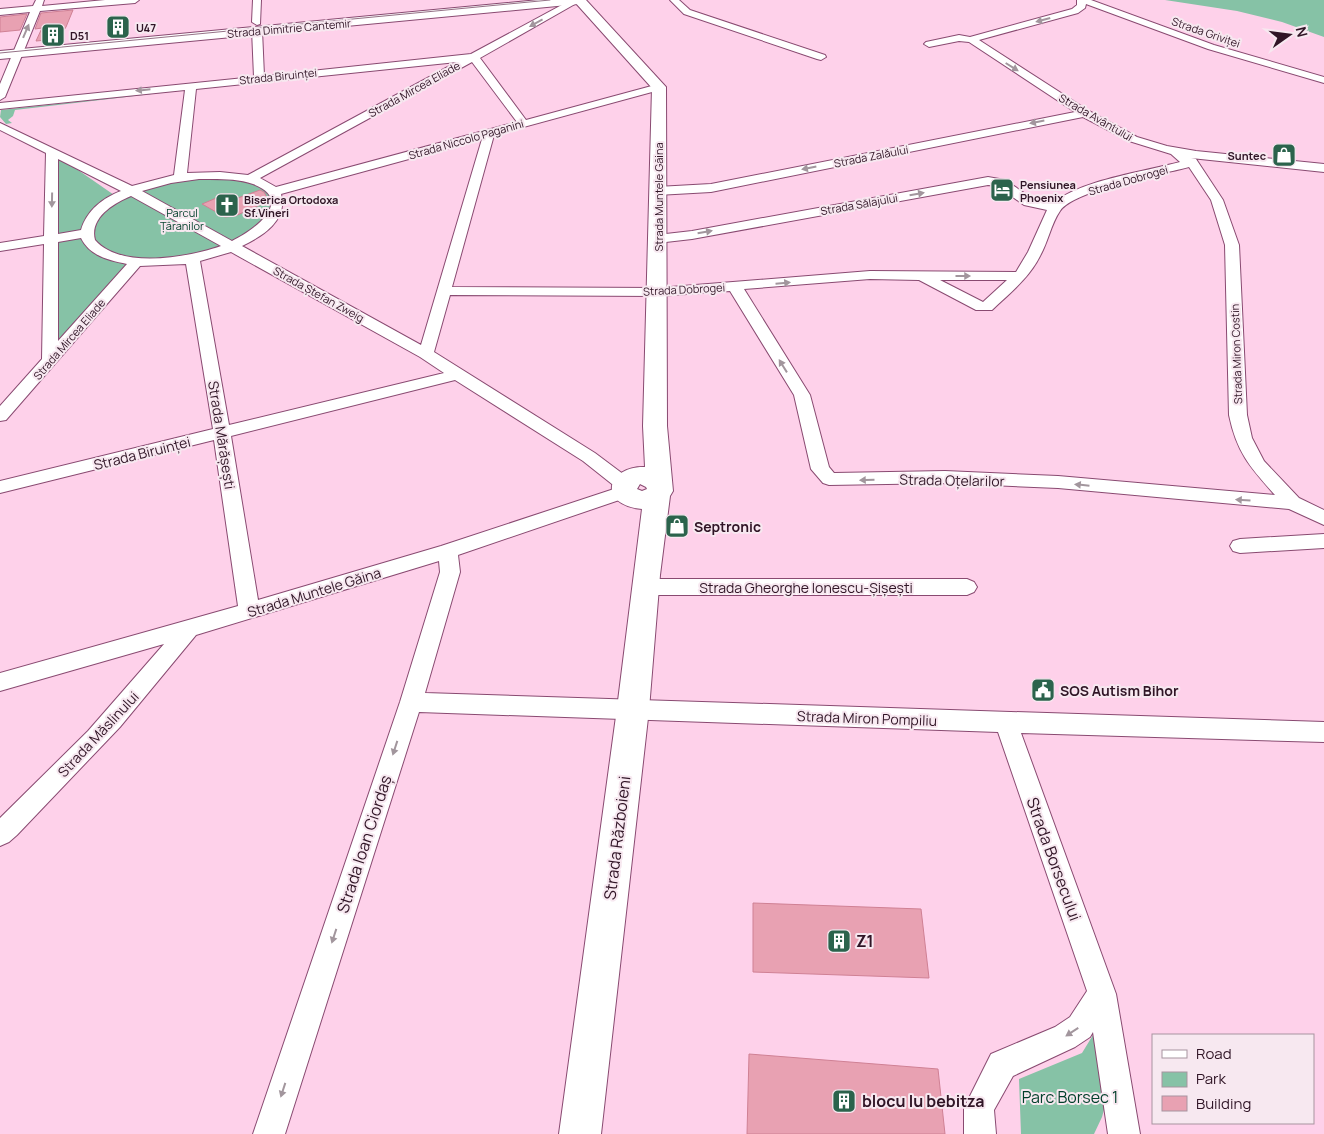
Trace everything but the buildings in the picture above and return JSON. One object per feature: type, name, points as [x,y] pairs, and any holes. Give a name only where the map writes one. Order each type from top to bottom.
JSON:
[{"type":"street","points":[[0,12],[38,4],[135,0]]},
{"type":"street","points":[[257,0],[260,78]]},
{"type":"street","points":[[578,0],[659,86]]},
{"type":"street","name":"Strada Dimitrie Cantemir","points":[[0,55],[257,26],[578,0]]},
{"type":"street","name":"Strada Mircea Eliade","points":[[250,179],[578,0]]},
{"type":"street","points":[[674,0],[687,12],[821,57]]},
{"type":"street","points":[[929,44],[960,38],[972,40],[977,37],[1075,11],[1082,6],[1082,0]]},
{"type":"street","name":"Strada Griviței","points":[[1082,0],[1211,48],[1324,80]]},
{"type":"street","points":[[0,97],[38,4]]},
{"type":"street","points":[[524,5],[545,8],[552,14]]},
{"type":"street","name":"Strada Avântului","points":[[972,40],[1085,113],[1133,139],[1175,151]]},
{"type":"street","points":[[474,57],[523,123]]},
{"type":"street","name":"Strada Biruinței","points":[[0,106],[474,57]]},
{"type":"street","points":[[180,177],[191,85]]},
{"type":"street","name":"Strada Niccolo Paganini","points":[[273,192],[659,86]]},
{"type":"street","name":"Strada Muntele Găina","points":[[628,488],[642,500],[658,488],[655,426],[659,86]]},
{"type":"street","name":"Strada Zalăului","points":[[657,190],[711,188],[1085,113]]},
{"type":"street","name":"Strada Ștefan Zweig","points":[[2,126],[131,191],[426,354],[589,458],[628,488]]},
{"type":"street","points":[[426,354],[489,133]]},
{"type":"street","name":"Strada Miron Costin","points":[[1175,151],[1181,158],[1194,158],[1217,200],[1232,246],[1238,415],[1243,438],[1256,464],[1292,503],[1324,518]]},
{"type":"street","points":[[50,361],[52,152]]},
{"type":"street","points":[[1194,158],[1324,168]]},
{"type":"street","name":"Strada Dobrogei","points":[[923,276],[981,307],[987,307],[1031,263],[1056,208],[1075,195],[1194,158]]},
{"type":"street","points":[[217,175],[250,179],[264,185],[273,192],[278,206],[272,219],[260,230],[232,246],[192,258],[164,262],[137,261],[114,257],[97,250],[88,240],[86,233],[90,220],[117,197],[180,177],[217,175]]},
{"type":"street","name":"Strada Sălajului","points":[[657,239],[692,235],[988,181],[1001,183],[1029,202],[1056,208]]},
{"type":"street","points":[[0,247],[86,233]]},
{"type":"street","name":"Strada Mărășești","points":[[192,258],[222,433],[249,612]]},
{"type":"street","name":"Strada Mircea Eliade","points":[[0,416],[137,261]]},
{"type":"street","name":"Strada Dobrogei","points":[[445,291],[658,292],[870,275],[1020,276]]},
{"type":"street","name":"Strada Oțelarilor","points":[[734,287],[802,395],[820,469],[829,480],[945,478],[1058,482],[1292,503]]},
{"type":"street","name":"Strada Biruinței","points":[[0,487],[458,374]]},
{"type":"street","name":"Strada Muntele Găina","points":[[0,682],[249,612],[448,551],[628,488],[655,426]]},
{"type":"street","name":"Strada Războieni","points":[[628,488],[649,541]]},
{"type":"street","name":"Strada Războieni","points":[[580,1134],[633,709],[649,541],[658,488]]},
{"type":"street","points":[[1240,546],[1324,541]]},
{"type":"street","name":"Strada Ioan Ciordaș","points":[[269,1134],[411,702],[450,572],[448,551]]},
{"type":"street","name":"Strada Gheorghe Ionescu-Șișești","points":[[646,587],[966,587]]},
{"type":"street","name":"Strada Măslinului","points":[[0,834],[82,752],[156,671],[189,629]]},
{"type":"street","name":"Strada Miron Pompiliu","points":[[411,702],[1324,732]]},
{"type":"street","name":"Strada Borsecului","points":[[1006,723],[1102,994],[1124,1134]]},
{"type":"street","points":[[980,1134],[978,1108],[1002,1065],[1065,1037],[1080,1027],[1102,994]]},
{"type":"green space","points":[[1165,0],[1324,0],[1324,37],[1282,22],[1237,11]]},
{"type":"green space","points":[[186,90],[15,110],[13,116],[8,120],[12,123],[6,124],[0,117],[1,110]]},
{"type":"green space","name":"Parcul Țăranilor","points":[[52,152],[117,197],[164,180],[234,176],[273,192],[272,219],[213,253],[137,261],[50,361]]},
{"type":"green space","name":"Parc Borsec 1","points":[[1099,1018],[1108,1095],[1102,1117],[1094,1134],[1021,1134],[1019,1079],[1082,1053],[1093,1035]]},
{"type":"tram line","points":[[0,53],[550,0]]},
{"type":"place","name":"U47","points":[[118,27]]},
{"type":"place","name":"D51","points":[[53,35]]},
{"type":"place","name":"Suntec","points":[[1284,155]]},
{"type":"place","name":"Pensiunea Phoenix","points":[[1002,190]]},
{"type":"place","name":"Biserica Ortodoxa Sf.Vineri","points":[[227,205]]},
{"type":"place","name":"Septronic","points":[[677,526]]},
{"type":"place","name":"SOS Autism Bihor","points":[[1043,690]]},
{"type":"place","name":"Z1","points":[[839,941]]},
{"type":"place","name":"blocu lu bebitza","points":[[844,1101]]}]
